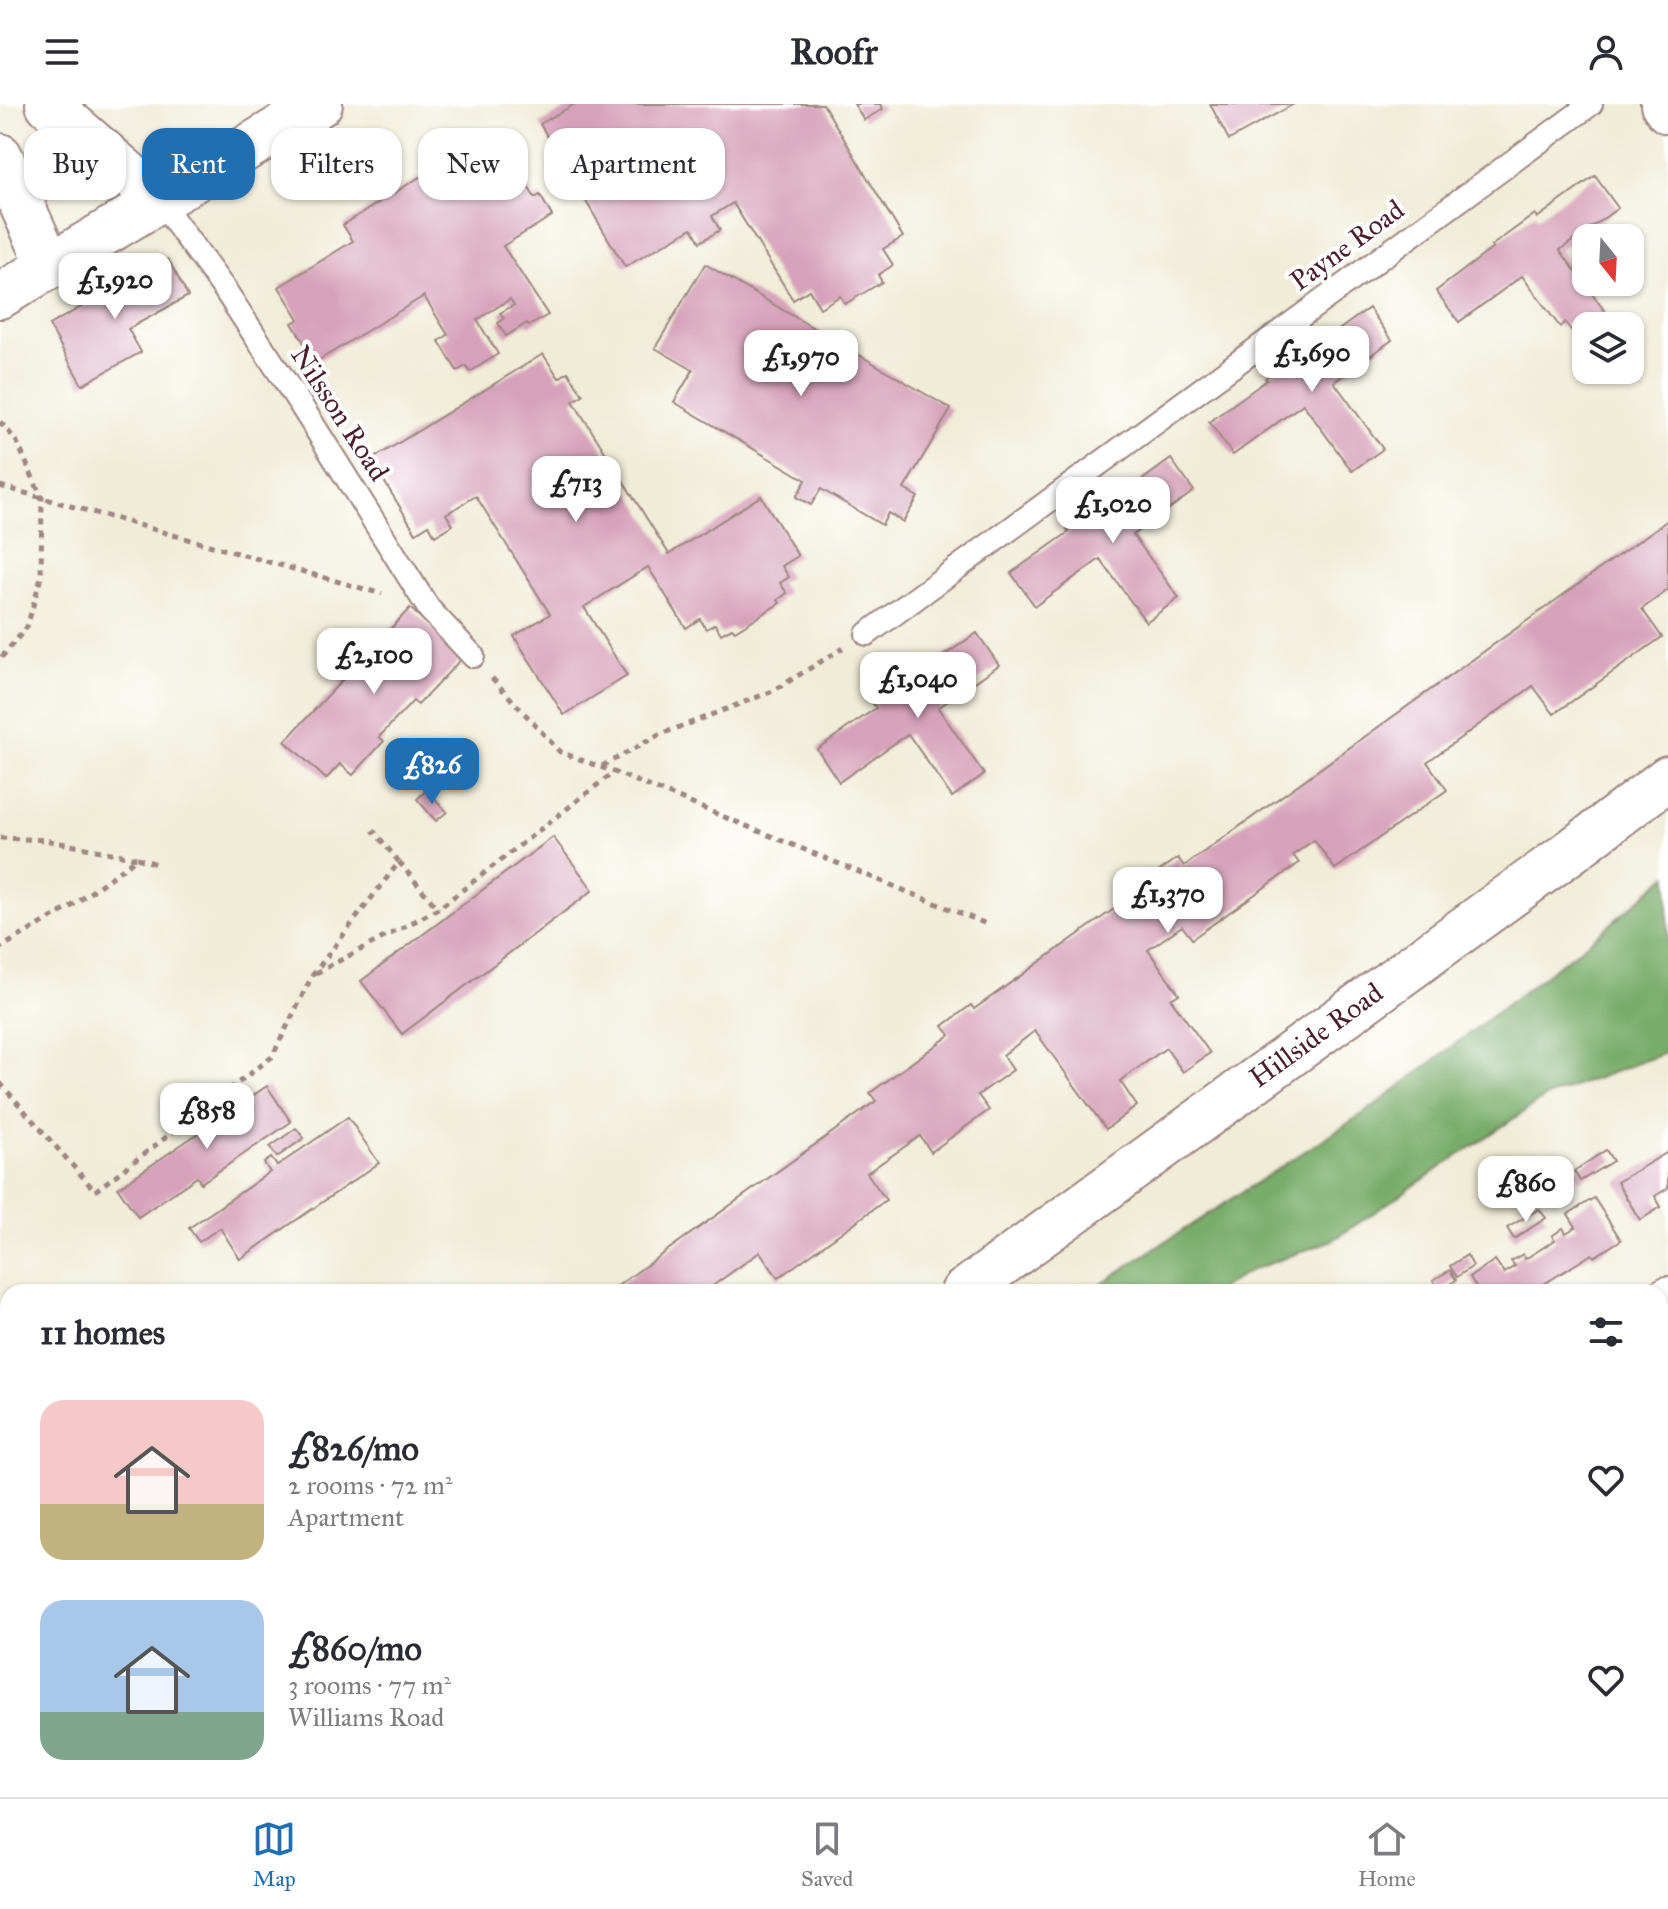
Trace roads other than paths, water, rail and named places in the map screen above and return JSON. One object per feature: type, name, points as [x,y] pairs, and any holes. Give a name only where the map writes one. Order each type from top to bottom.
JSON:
[{"type":"street","points":[[48,104],[142,185]]},
{"type":"street","points":[[255,143],[320,104]]},
{"type":"street","points":[[1663,104],[1668,110]]},
{"type":"street","points":[[0,156],[50,267]]},
{"type":"street","points":[[0,296],[159,200]]},
{"type":"street","name":"Hillside Road","points":[[974,1284],[1668,778]]},
{"type":"lane","name":"Payne Road","points":[[867,634],[1591,104]]},
{"type":"lane","name":"Nilsson Road","points":[[159,200],[234,303],[429,609],[473,656]]}]
